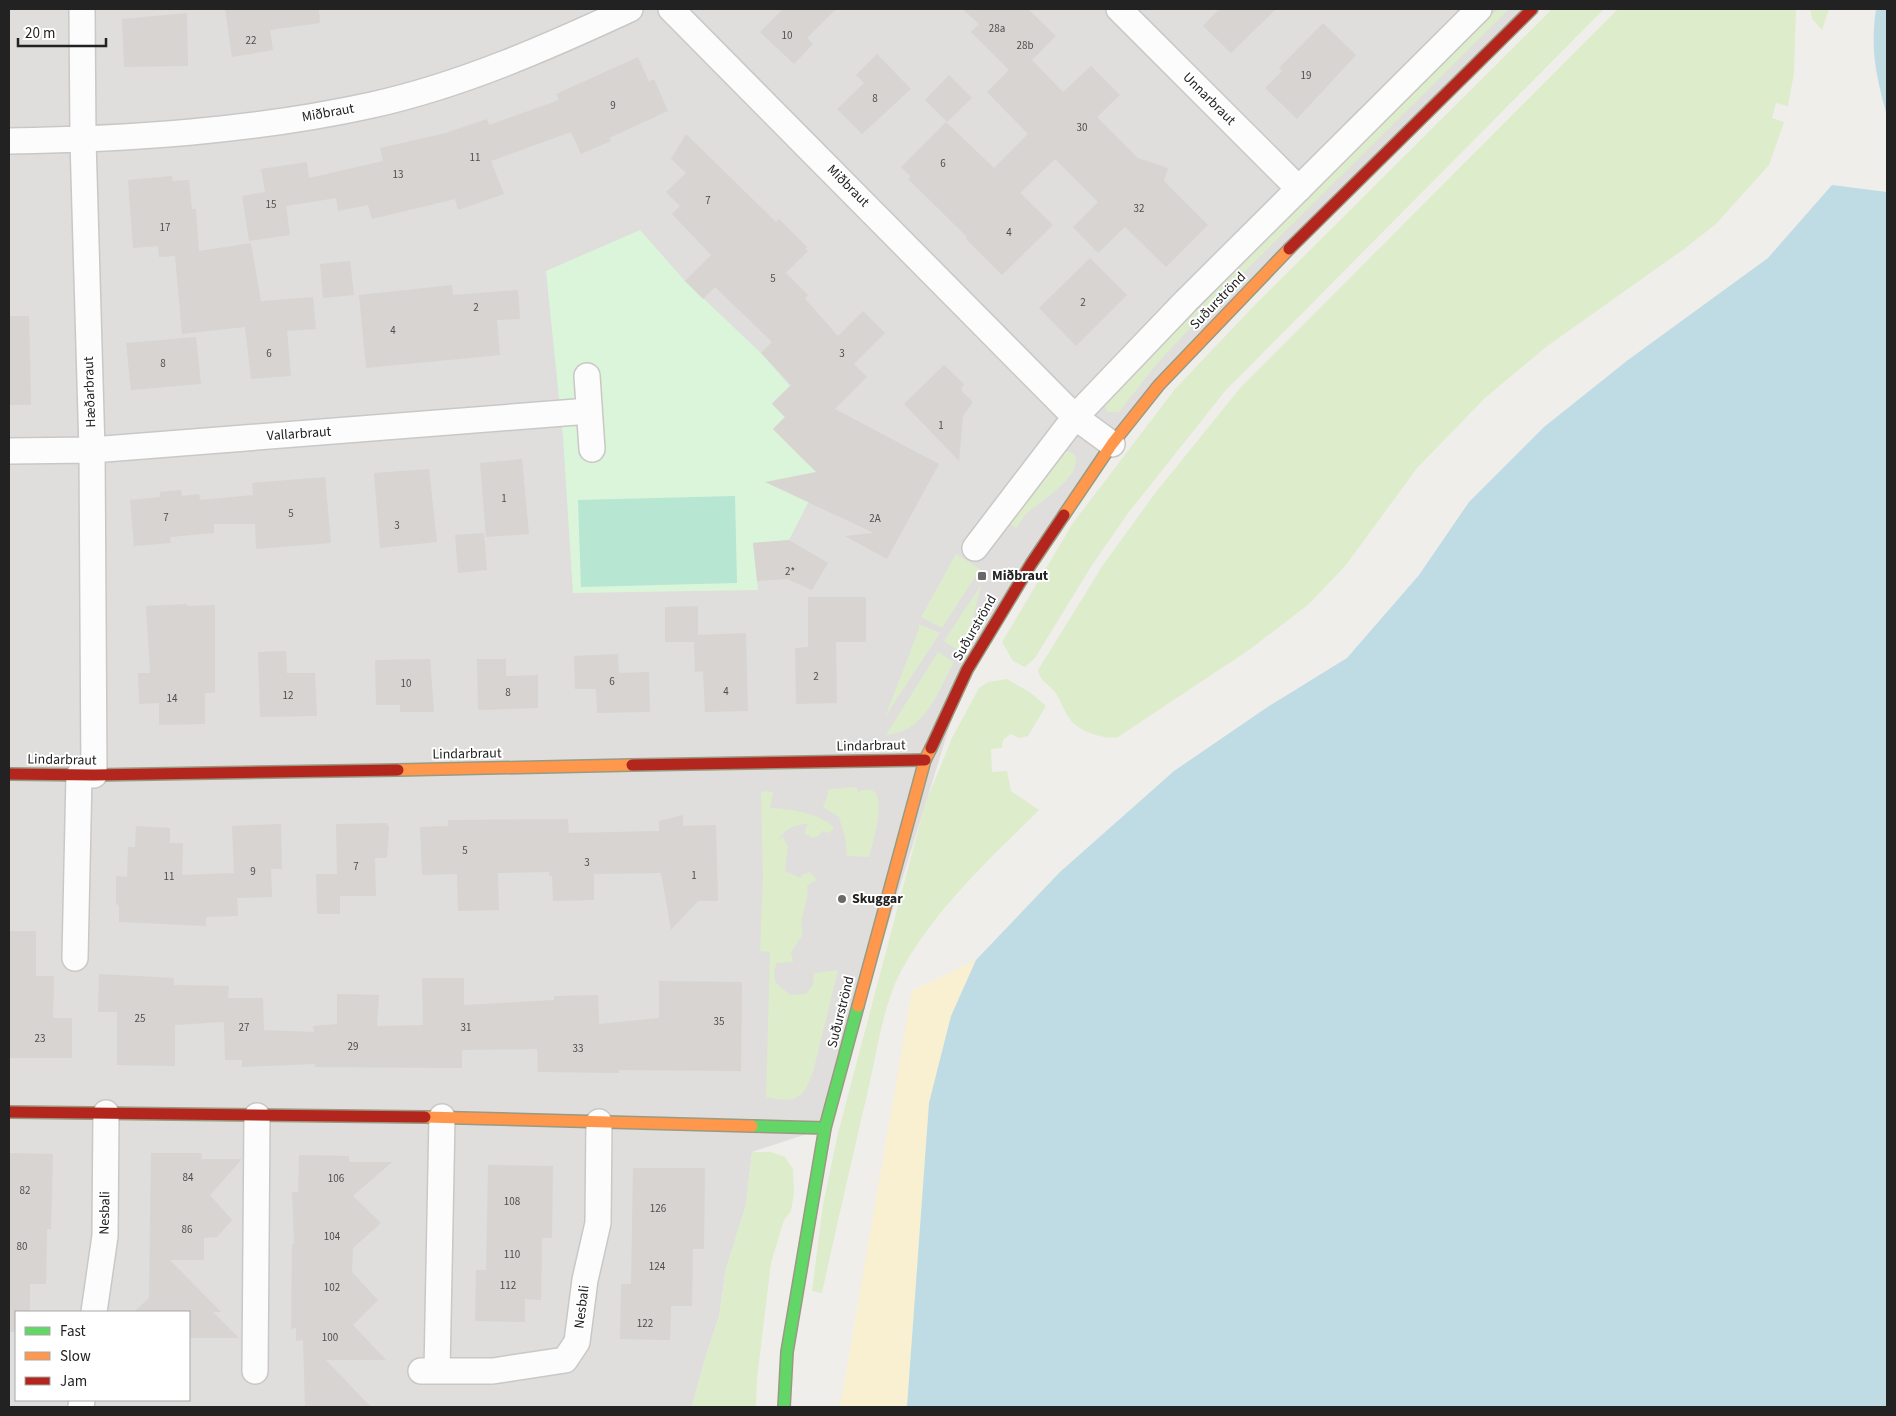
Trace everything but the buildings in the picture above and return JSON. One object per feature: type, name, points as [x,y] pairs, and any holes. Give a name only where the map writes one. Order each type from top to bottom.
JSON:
[{"type":"street","name":"Hæðarbraut","points":[[75,958],[87,775],[92,450],[83,140],[82,9]]},
{"type":"street","name":"Miðbraut","points":[[9,141],[83,140],[270,123],[374,104],[498,65],[552,45],[630,9]]},
{"type":"street","name":"Miðbraut","points":[[671,9],[1075,417],[1112,444]]},
{"type":"street","name":"Unnarbraut","points":[[1119,9],[1299,189]]},
{"type":"street","points":[[975,548],[1075,417],[1186,301],[1480,9]]},
{"type":"street","name":"Suðurströnd","points":[[784,1407],[787,1352],[825,1128],[925,760],[956,692],[996,619],[1112,444],[1159,384],[1302,235],[1532,9]]},
{"type":"street","points":[[586,376],[592,449]]},
{"type":"street","name":"Vallarbraut","points":[[9,451],[92,450],[589,411]]},
{"type":"street","name":"Lindarbraut","points":[[9,774],[87,775],[925,760]]},
{"type":"street","points":[[9,1112],[442,1117],[825,1128]]},
{"type":"street","name":"Nesbali","points":[[94,1311],[105,1236],[106,1113]]},
{"type":"street","points":[[255,1371],[257,1116]]},
{"type":"street","name":"Nesbali","points":[[442,1117],[429,1371],[493,1371],[565,1360],[577,1342],[585,1280],[598,1223],[599,1122]]},
{"type":"shaded area","points":[[9,9],[1532,9],[1159,385],[967,670],[825,1128],[752,1152],[746,1205],[726,1269],[719,1317],[706,1355],[692,1407],[9,1407]]},
{"type":"green space","points":[[1498,9],[1509,9],[1218,298],[1154,367],[1119,412],[1108,412],[1104,404],[1125,382]]},
{"type":"green space","points":[[1552,9],[1604,9],[1226,390],[1129,512],[1092,565],[1035,658],[1025,667],[1013,661],[1002,642],[1073,523],[1175,389],[1250,310]]},
{"type":"green space","points":[[1618,9],[1796,9],[1794,73],[1788,106],[1776,103],[1772,118],[1784,122],[1769,165],[1716,224],[1546,347],[1485,398],[1417,468],[1346,565],[1309,604],[1249,650],[1118,737],[1098,736],[1078,727],[1069,718],[1056,694],[1042,679],[1038,670],[1103,565],[1156,492],[1241,387]]},
{"type":"green space","points":[[1810,9],[1829,9],[1822,30],[1812,19]]},
{"type":"green space","points":[[640,230],[685,281],[761,353],[790,386],[772,403],[785,417],[773,429],[803,459],[835,430],[838,444],[789,540],[753,543],[758,590],[573,593],[563,437],[546,271]]},
{"type":"green space","points":[[1068,451],[1075,455],[1076,464],[1066,481],[1025,515],[1016,528],[1010,524],[1059,455]]},
{"type":"green space","points":[[735,496],[737,583],[581,587],[578,500]]},
{"type":"green space","points":[[956,554],[980,569],[942,628],[921,617]]},
{"type":"green space","points":[[981,585],[970,631],[959,651],[944,641]]},
{"type":"green space","points":[[919,624],[940,633],[885,717],[919,629]]},
{"type":"green space","points":[[938,652],[954,662],[936,698],[921,718],[911,726],[900,732],[886,735]]},
{"type":"green space","points":[[1007,679],[1031,693],[1046,706],[1028,736],[1019,738],[1011,734],[1003,740],[1002,748],[991,749],[992,772],[1007,771],[1011,791],[1039,810],[967,882],[934,921],[905,964],[898,978],[882,1024],[822,1293],[812,1291],[823,1205],[838,1133],[925,804],[952,738],[979,688],[988,682]]},
{"type":"green space","points":[[857,788],[858,792],[869,790],[876,794],[879,802],[877,827],[869,857],[847,856],[845,837],[839,817],[823,807],[828,795],[827,790]]},
{"type":"green space","points":[[761,792],[773,792],[770,808],[805,813],[823,819],[834,829],[829,833],[822,831],[820,835],[813,838],[805,834],[806,827],[809,824],[800,825],[787,830],[778,840],[783,837],[788,847],[785,871],[801,878],[802,875],[810,872],[817,880],[807,885],[808,891],[802,921],[803,934],[791,952],[793,962],[777,963],[774,970],[775,982],[790,995],[806,994],[813,985],[814,973],[838,970],[809,1082],[797,1098],[784,1100],[766,1097],[770,952],[760,951],[763,878]]},
{"type":"green space","points":[[752,1152],[771,1152],[785,1157],[793,1169],[794,1192],[791,1211],[784,1220],[771,1263],[757,1379],[756,1407],[692,1407],[706,1355],[719,1317],[726,1269],[746,1205]]},
{"type":"sand","points":[[976,960],[951,1016],[929,1103],[907,1407],[840,1407],[912,991]]},
{"type":"water","points":[[1876,9],[1887,9],[1887,116],[1875,63],[1874,24]]},
{"type":"water","points":[[1832,185],[1887,192],[1887,1407],[907,1407],[929,1103],[951,1016],[976,960],[1060,872],[1174,771],[1269,706],[1347,658],[1419,575],[1469,502],[1544,427],[1628,360],[1768,258]]},
{"type":"traffic: fast","points":[[784,1407],[787,1352],[825,1128],[858,1006]]},
{"type":"traffic: fast","points":[[752,1126],[825,1128]]},
{"type":"traffic: slow","points":[[1064,515],[1112,444],[1159,385],[1289,249]]},
{"type":"traffic: slow","points":[[858,1006],[925,760],[931,748]]},
{"type":"traffic: slow","points":[[398,770],[632,765]]},
{"type":"traffic: slow","points":[[425,1117],[752,1126]]},
{"type":"traffic: jam","points":[[1289,249],[1532,9]]},
{"type":"traffic: jam","points":[[931,748],[967,670],[1031,564],[1064,515]]},
{"type":"traffic: jam","points":[[632,765],[925,760]]},
{"type":"traffic: jam","points":[[9,774],[94,775],[398,770]]},
{"type":"traffic: jam","points":[[9,1112],[425,1117]]},
{"type":"place","name":"Miðbraut","points":[[982,576]]},
{"type":"place","name":"Skuggar","points":[[842,899]]}]
